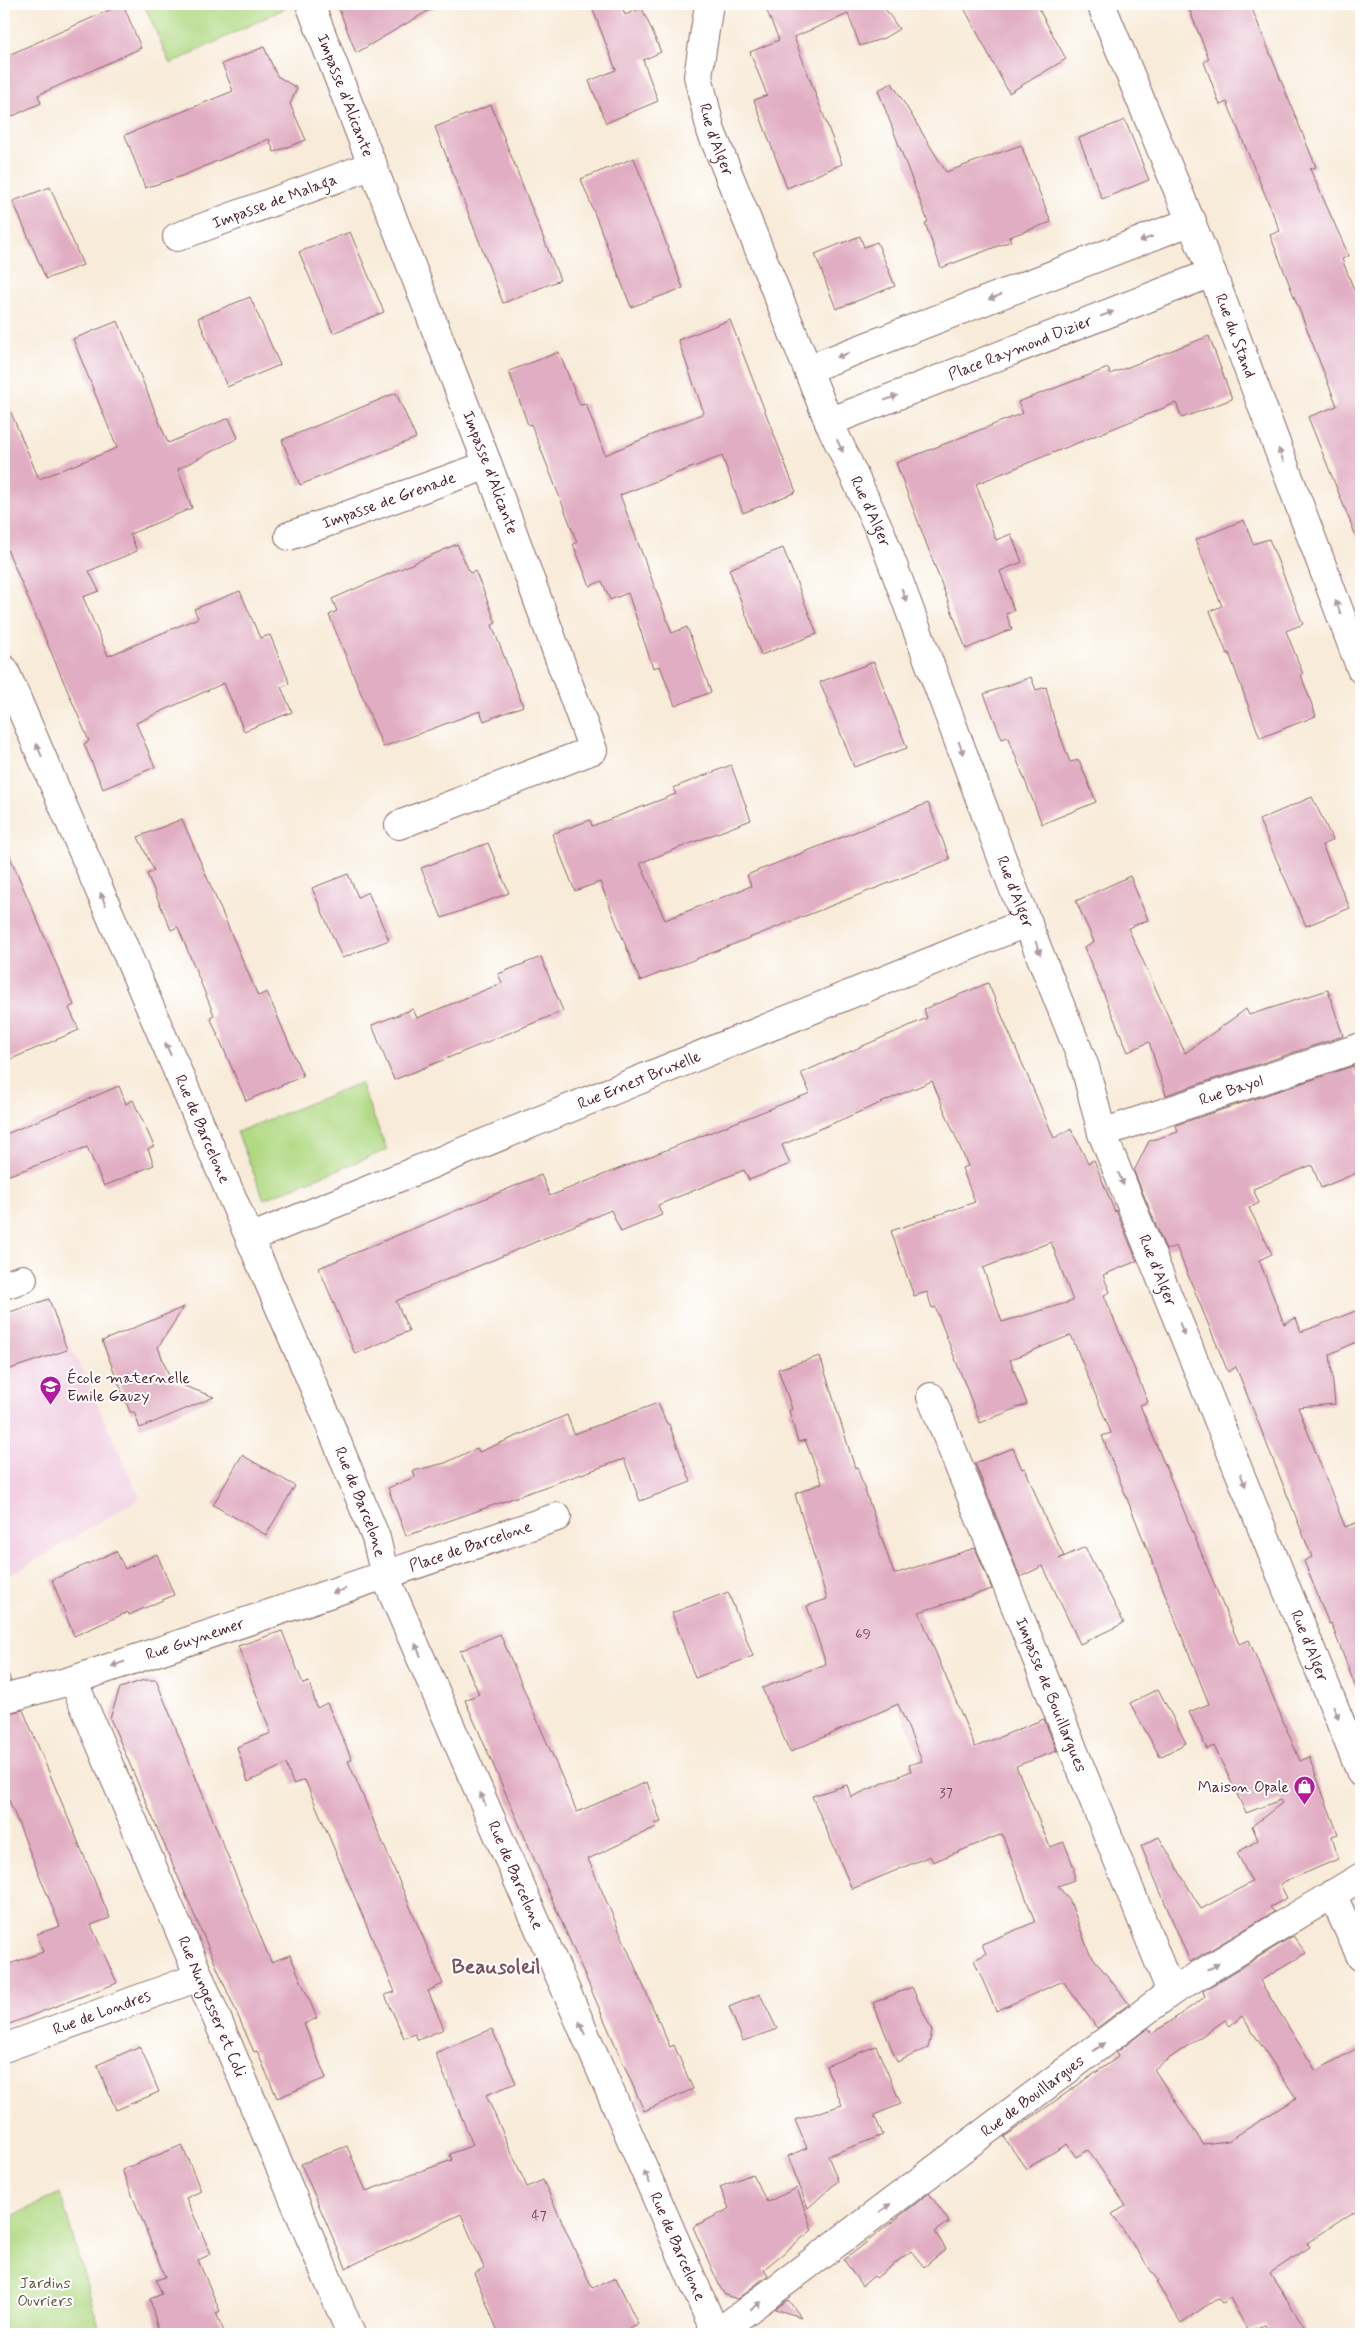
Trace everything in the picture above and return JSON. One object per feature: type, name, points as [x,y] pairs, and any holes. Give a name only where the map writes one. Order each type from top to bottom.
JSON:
[{"type":"street","name":"Impasse d'Alicante","points":[[310,4],[488,465],[593,750],[400,825]]},
{"type":"street","name":"Rue d'Alger","points":[[709,4],[698,76],[711,131],[829,422],[881,533],[1028,922],[1085,1067],[1102,1133],[1361,1773]]},
{"type":"street","name":"Rue du Stand","points":[[1101,4],[1192,221],[1361,670]]},
{"type":"street","name":"Impasse de Malaga","points":[[177,238],[373,165]]},
{"type":"street","points":[[808,369],[1192,221]]},
{"type":"street","name":"Place Raymond Dizier","points":[[829,422],[1212,273]]},
{"type":"street","name":"Impasse de Grenade","points":[[289,536],[488,465]]},
{"type":"street","name":"Rue de Barcelone","points":[[4,669],[250,1238],[376,1538],[385,1576],[716,2334]]},
{"type":"street","name":"Rue Ernest Bruxelle","points":[[250,1238],[1028,922]]},
{"type":"street","name":"Rue Bayol","points":[[1102,1133],[1361,1048]]},
{"type":"street","name":"Impasse de Bouillargues","points":[[931,1398],[1171,1992]]},
{"type":"street","name":"Place de Barcelone","points":[[385,1576],[557,1517]]},
{"type":"street","name":"Rue Guynemer","points":[[4,1699],[73,1680],[385,1576]]},
{"type":"street","name":"Rue Nungesser et Coli","points":[[73,1680],[351,2334]]},
{"type":"street","name":"Rue de Bouillargues","points":[[716,2334],[1171,1992],[1361,1877]]},
{"type":"street","points":[[1332,1894],[1361,1957]]},
{"type":"street","name":"Rue de Londres","points":[[4,2048],[199,1978]]},
{"type":"shaded area","name":"École maternelle Emile Gauzy","points":[[49,1299],[140,1498],[4,1579],[4,1314]]},
{"type":"green space","points":[[144,4],[294,4],[170,64]]},
{"type":"green space","points":[[360,1083],[387,1150],[264,1199],[237,1132]]},
{"type":"green space","name":"Jardins Ouvriers","points":[[60,2193],[101,2334],[4,2334],[4,2220]]},
{"type":"building","points":[[123,4],[141,48],[38,95],[41,103],[4,120],[4,57]]},
{"type":"building","points":[[337,4],[440,4],[356,53]]},
{"type":"building","points":[[608,4],[621,4],[625,15],[642,8],[661,52],[643,60],[658,101],[606,123],[589,81],[616,70],[593,10]]},
{"type":"building","points":[[764,4],[882,4],[899,29],[884,38],[860,46],[848,14],[794,37],[842,164],[787,188],[754,100],[767,95],[750,52],[779,40]]},
{"type":"building","points":[[962,4],[1036,4],[1066,59],[1009,93]]},
{"type":"building","points":[[1187,4],[1250,4],[1316,167],[1310,169],[1349,256],[1342,259],[1361,308],[1360,546],[1308,417],[1337,406],[1270,235],[1280,231],[1227,102],[1220,105],[1204,62],[1209,59]]},
{"type":"building","points":[[264,47],[277,76],[297,88],[290,104],[306,140],[274,152],[269,139],[182,176],[145,188],[125,135],[233,91],[222,64]]},
{"type":"building","points":[[892,83],[946,172],[1021,145],[1051,222],[1009,237],[1011,241],[941,268],[925,223],[928,222],[878,90]]},
{"type":"building","points":[[491,105],[560,280],[503,303],[435,127]]},
{"type":"building","points":[[1125,120],[1149,180],[1102,199],[1079,138]]},
{"type":"building","points":[[634,158],[683,288],[631,307],[581,179]]},
{"type":"building","points":[[50,187],[83,265],[46,279],[13,201]]},
{"type":"building","points":[[350,232],[384,312],[333,333],[299,252]]},
{"type":"building","points":[[860,236],[864,247],[877,242],[895,286],[836,309],[815,254]]},
{"type":"building","points":[[250,297],[280,365],[227,387],[198,318]]},
{"type":"building","points":[[730,320],[796,492],[743,513],[722,456],[620,495],[672,633],[687,627],[711,692],[675,706],[660,666],[653,668],[628,593],[610,600],[602,581],[590,586],[573,544],[577,543],[567,516],[531,424],[528,425],[509,371],[559,352],[580,405],[586,404],[605,455],[704,413],[678,340]]},
{"type":"building","points":[[118,321],[168,443],[229,418],[238,438],[178,469],[192,508],[130,534],[137,551],[89,571],[99,591],[83,597],[108,656],[198,618],[194,609],[240,591],[260,638],[270,635],[287,676],[289,684],[281,687],[292,712],[244,731],[224,683],[136,723],[155,767],[103,789],[84,744],[89,741],[4,542],[4,396],[39,479],[117,448],[73,339]]},
{"type":"building","points":[[1209,336],[1232,399],[1182,418],[1176,403],[976,484],[996,540],[1011,534],[1022,562],[1000,571],[1014,611],[1006,614],[1012,629],[966,649],[896,463],[1023,413],[1018,402],[1108,368],[1110,374]]},
{"type":"building","points":[[396,393],[416,438],[300,485],[282,440]]},
{"type":"building","points":[[1244,520],[1253,544],[1269,539],[1303,624],[1286,631],[1303,674],[1301,675],[1316,716],[1260,738],[1229,653],[1227,654],[1210,611],[1222,606],[1195,540]]},
{"type":"building","points":[[457,544],[470,573],[475,571],[484,592],[496,623],[492,625],[523,706],[484,721],[480,711],[383,747],[329,615],[337,611],[332,599]]},
{"type":"building","points":[[783,548],[817,634],[761,655],[729,569]]},
{"type":"building","points":[[874,662],[907,748],[854,767],[820,682]]},
{"type":"building","points":[[1031,677],[1036,690],[1046,687],[1054,719],[1070,762],[1079,760],[1096,802],[1042,824],[1008,737],[1002,739],[984,694]]},
{"type":"building","points":[[731,765],[751,820],[640,863],[665,920],[751,886],[747,875],[928,803],[950,859],[640,981],[600,882],[575,891],[552,834],[590,820],[592,826],[676,794],[673,788]]},
{"type":"building","points":[[1312,797],[1333,840],[1322,845],[1350,908],[1306,926],[1259,820]]},
{"type":"building","points":[[182,819],[258,996],[267,992],[303,1076],[246,1101],[210,1017],[214,1015],[178,927],[171,930],[147,874],[154,871],[138,837]]},
{"type":"building","points":[[4,843],[74,1005],[69,1008],[79,1030],[4,1062]]},
{"type":"building","points":[[488,843],[509,893],[442,918],[421,868]]},
{"type":"building","points":[[348,874],[358,897],[368,892],[389,940],[342,958],[312,888]]},
{"type":"building","points":[[1130,876],[1148,920],[1128,928],[1185,1053],[1246,1009],[1249,1015],[1328,990],[1343,1036],[1166,1095],[1149,1042],[1128,1052],[1084,947],[1094,942],[1076,901]]},
{"type":"building","points":[[541,957],[563,1011],[394,1080],[372,1025],[413,1009],[417,1018],[502,983],[498,974]]},
{"type":"building","points":[[988,983],[1054,1138],[1071,1129],[1088,1163],[1094,1160],[1137,1261],[1103,1275],[1110,1292],[1104,1295],[1148,1402],[1140,1405],[1239,1644],[1249,1640],[1300,1761],[1309,1757],[1338,1834],[1332,1836],[1338,1859],[1280,1884],[1287,1898],[1270,1907],[1274,1912],[1190,1962],[1141,1846],[1159,1837],[1201,1909],[1252,1882],[1237,1853],[1258,1840],[1252,1826],[1282,1803],[1280,1800],[1246,1813],[1214,1746],[1207,1749],[1189,1712],[1209,1704],[1102,1436],[1111,1433],[1071,1335],[1010,1360],[1027,1404],[980,1423],[935,1307],[932,1308],[927,1292],[914,1296],[891,1231],[975,1202],[962,1168],[968,1166],[932,1081],[782,1145],[790,1164],[749,1180],[744,1170],[658,1205],[662,1215],[621,1232],[611,1210],[396,1301],[409,1331],[355,1354],[319,1268],[541,1175],[550,1196],[810,1093],[801,1073],[927,1018],[924,1009]],"holes":[[[1051,1242],[1073,1301],[1002,1322],[983,1268]]]},
{"type":"building","points":[[1353,1066],[1356,1076],[1361,1074],[1361,1171],[1321,1188],[1312,1165],[1253,1189],[1259,1203],[1249,1208],[1272,1254],[1259,1260],[1284,1324],[1296,1318],[1301,1332],[1361,1309],[1361,1340],[1330,1354],[1335,1404],[1298,1407],[1345,1527],[1361,1521],[1361,1695],[1359,1696],[1331,1623],[1329,1624],[1304,1561],[1312,1557],[1236,1367],[1228,1372],[1176,1246],[1166,1250],[1134,1171],[1149,1141],[1178,1132],[1176,1125]]},
{"type":"building","points":[[119,1086],[126,1104],[133,1100],[154,1146],[148,1149],[154,1165],[104,1186],[87,1147],[4,1177],[4,1135]]},
{"type":"building","points":[[49,1299],[67,1350],[4,1371],[4,1314]]},
{"type":"building","points":[[184,1307],[158,1347],[171,1381],[214,1397],[140,1428],[134,1412],[130,1412],[102,1341]]},
{"type":"building","points":[[820,1356],[855,1468],[857,1467],[894,1574],[975,1548],[992,1589],[919,1612],[975,1747],[1044,1719],[1057,1751],[1016,1766],[1050,1847],[1064,1842],[1074,1868],[1074,1880],[1058,1886],[1070,1901],[1089,1952],[1129,2004],[1097,2028],[1063,1981],[996,2011],[974,1960],[986,1954],[982,1944],[1035,1922],[1002,1834],[933,1862],[930,1856],[852,1889],[812,1796],[847,1785],[851,1797],[911,1771],[909,1765],[922,1761],[898,1704],[790,1752],[762,1688],[826,1664],[807,1606],[827,1599],[795,1494],[822,1483],[805,1440],[798,1442],[789,1411],[792,1409],[778,1369]]},
{"type":"building","points":[[658,1403],[667,1424],[669,1424],[691,1482],[640,1501],[624,1459],[406,1536],[388,1488],[415,1477],[413,1471],[445,1463],[477,1448],[479,1452],[567,1415],[574,1434]]},
{"type":"building","points":[[1013,1448],[1022,1469],[1025,1468],[1045,1518],[1064,1556],[1059,1559],[1085,1547],[1124,1623],[1080,1644],[1043,1566],[1020,1577],[975,1463]]},
{"type":"building","points":[[242,1455],[295,1486],[266,1535],[213,1505]]},
{"type":"building","points":[[116,1551],[125,1569],[157,1554],[174,1595],[129,1615],[128,1612],[74,1636],[52,1580]]},
{"type":"building","points":[[728,1592],[753,1656],[695,1678],[672,1613]]},
{"type":"building","points":[[282,1631],[303,1684],[309,1682],[317,1708],[327,1703],[352,1760],[348,1761],[443,1984],[428,1991],[444,2029],[418,2040],[415,2034],[404,2038],[385,1995],[395,1992],[305,1780],[293,1784],[286,1764],[248,1782],[237,1747],[271,1733],[238,1646]]},
{"type":"building","points":[[500,1634],[577,1812],[647,1782],[661,1822],[655,1824],[656,1827],[588,1859],[670,2047],[674,2045],[693,2089],[644,2111],[465,1700],[479,1694],[460,1651]]},
{"type":"building","points":[[4,1667],[11,1681],[4,1683]]},
{"type":"building","points":[[144,1680],[156,1680],[271,1962],[290,1955],[317,2018],[304,2024],[326,2078],[277,2098],[257,2051],[254,2052],[227,1991],[110,1718],[120,1688]]},
{"type":"building","points":[[1158,1689],[1186,1743],[1160,1757],[1130,1703]]},
{"type":"building","points":[[23,1710],[110,1918],[91,1925],[117,1983],[4,2026],[4,1966],[43,1952],[37,1934],[60,1926],[4,1788],[4,1714]]},
{"type":"building","points":[[1293,1936],[1306,1953],[1260,1981],[1316,2071],[1361,2046],[1361,2207],[1307,2243],[1310,2247],[1270,2273],[1309,2334],[1271,2334],[1265,2325],[1248,2331],[1230,2298],[1223,2303],[1218,2298],[1181,2323],[1156,2282],[1158,2281],[1112,2214],[1126,2206],[1088,2150],[1076,2157],[1067,2144],[1026,2169],[1004,2137],[1118,2057],[1116,2053],[1148,2028],[1152,2034],[1205,1997],[1203,1991]],"holes":[[[1242,2016],[1296,2098],[1228,2141],[1203,2144],[1154,2069],[1225,2020],[1230,2026]]]},
{"type":"building","points":[[912,1987],[932,2031],[928,2048],[897,2062],[873,2003]]},
{"type":"building","points":[[760,1994],[777,2029],[743,2041],[729,2007]]},
{"type":"building","points":[[492,2029],[516,2083],[486,2095],[527,2187],[543,2180],[592,2288],[616,2278],[638,2324],[615,2334],[499,2334],[474,2273],[484,2268],[461,2214],[346,2268],[301,2164],[347,2146],[366,2191],[452,2160],[450,2154],[473,2145],[435,2053]]},
{"type":"building","points":[[140,2046],[159,2092],[116,2110],[97,2065]]},
{"type":"building","points":[[876,2046],[901,2104],[874,2115],[883,2135],[828,2156],[838,2181],[808,2208],[788,2156],[807,2148],[795,2120],[842,2105],[826,2066]]},
{"type":"building","points":[[182,2145],[201,2191],[186,2198],[211,2254],[198,2260],[220,2311],[216,2313],[225,2334],[159,2334],[150,2299],[162,2294],[156,2280],[165,2277],[122,2170]]},
{"type":"building","points":[[752,2174],[767,2202],[797,2188],[812,2230],[764,2269],[768,2275],[737,2299],[725,2295],[721,2289],[693,2227],[729,2209],[720,2187]]},
{"type":"building","points":[[929,2193],[949,2222],[935,2232],[946,2249],[924,2267],[911,2251],[876,2278],[874,2276],[862,2286],[844,2260]]},
{"type":"building","points":[[788,2300],[801,2317],[775,2309]]},
{"type":"place","name":"École maternelle Emile Gauzy","points":[[51,1406]]},
{"type":"place","name":"Maison Opale","points":[[1305,1806]]},
{"type":"district","name":"Beausoleil","points":[[496,1967]]}]
